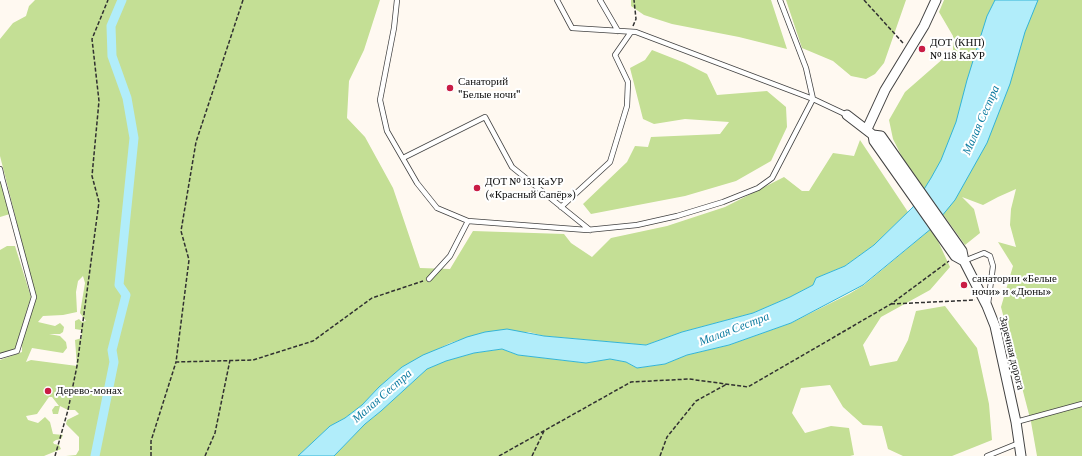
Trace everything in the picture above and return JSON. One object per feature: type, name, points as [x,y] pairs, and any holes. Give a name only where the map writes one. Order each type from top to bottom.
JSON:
[{"type":"street","points":[[874,135],[885,90],[910,49],[936,0]]},
{"type":"street","points":[[847,115],[874,135],[958,253]]},
{"type":"street","name":"Заречная дорога","points":[[958,253],[964,261],[986,303],[995,326],[1016,422],[1021,456]]},
{"type":"lane","points":[[397,0],[394,28],[380,100],[387,131],[417,183],[437,208],[468,221],[590,230],[637,225],[676,216],[723,202],[758,188],[772,178],[813,99],[806,68],[780,0]]},
{"type":"lane","points":[[557,0],[572,28],[636,32],[813,99],[847,115]]},
{"type":"lane","points":[[600,0],[618,31]]},
{"type":"lane","points":[[561,207],[610,162],[627,106],[628,82],[615,55],[631,32]]},
{"type":"lane","points":[[403,158],[484,117],[512,167],[590,230]]},
{"type":"lane","points":[[0,169],[1,178],[34,297],[16,350],[0,356]]},
{"type":"lane","points":[[429,279],[450,256],[468,221]]},
{"type":"lane","points":[[964,261],[984,252],[990,256],[993,266],[986,303]]},
{"type":"lane","points":[[1016,422],[1082,404]]},
{"type":"lane","points":[[987,456],[1019,443]]},
{"type":"path","points":[[55,456],[68,410],[77,366],[99,202],[92,176],[99,101],[92,39],[108,0]]},
{"type":"path","points":[[151,456],[151,441],[176,362],[189,260],[181,231],[196,142],[243,0]]},
{"type":"path","points":[[631,32],[636,19],[634,0]]},
{"type":"path","points":[[864,0],[910,49]]},
{"type":"path","points":[[499,456],[631,382],[689,379],[748,387],[891,304],[958,253]]},
{"type":"path","points":[[176,362],[253,360],[312,341],[372,298],[429,279]]},
{"type":"path","points":[[891,304],[986,303]]},
{"type":"path","points":[[205,456],[215,433],[230,360]]},
{"type":"path","points":[[660,456],[667,437],[696,401],[728,384]]},
{"type":"path","points":[[532,456],[544,430]]},
{"type":"green space","points":[[35,0],[380,0],[364,50],[349,81],[347,118],[365,137],[393,188],[420,268],[450,269],[473,231],[564,234],[571,243],[592,257],[611,238],[667,226],[725,207],[784,177],[802,191],[809,191],[833,153],[854,156],[860,140],[908,212],[874,245],[845,266],[816,278],[813,285],[790,297],[753,313],[682,332],[646,345],[544,336],[529,332],[485,332],[450,343],[402,367],[379,387],[362,405],[345,418],[330,426],[298,456],[66,456],[76,455],[79,450],[79,437],[66,424],[67,420],[79,414],[75,410],[68,410],[60,406],[58,414],[53,414],[52,410],[55,406],[59,406],[52,397],[49,397],[37,414],[26,416],[28,420],[38,423],[45,417],[50,422],[53,434],[63,435],[61,439],[53,442],[54,444],[59,445],[61,449],[44,456],[0,456],[0,360],[22,352],[22,343],[36,298],[0,156],[0,39],[13,23],[26,16],[29,6]],"holes":[[[83,276],[85,283],[80,313],[86,321],[82,322],[79,319],[75,321],[75,329],[81,330],[82,338],[75,340],[77,366],[31,360],[26,362],[32,348],[63,353],[67,348],[66,342],[60,336],[49,334],[60,334],[63,332],[64,327],[60,323],[55,326],[38,322],[43,316],[63,315],[77,312],[76,292],[78,281]]]},
{"type":"green space","points":[[631,0],[771,0],[787,49],[739,37],[672,24],[644,15],[631,6]]},
{"type":"green space","points":[[786,0],[906,0],[884,63],[875,74],[866,79],[851,76],[833,61],[802,48]]},
{"type":"green space","points":[[944,0],[1082,0],[1082,456],[1037,456],[1031,422],[1001,307],[1013,266],[998,242],[1016,247],[1010,225],[1011,209],[1016,189],[983,205],[962,197],[974,209],[980,233],[965,245],[902,157],[893,139],[889,120],[905,92],[953,50],[953,36],[939,12]]},
{"type":"green space","points":[[652,50],[685,63],[707,74],[717,95],[767,91],[786,107],[787,127],[771,161],[736,181],[685,196],[591,214],[583,204],[627,162],[635,146],[648,147],[651,137],[720,134],[729,122],[685,119],[654,124],[643,119],[630,68],[645,60]]},
{"type":"green space","points":[[0,180],[10,214],[0,217]]},
{"type":"green space","points":[[932,228],[950,267],[930,290],[881,317],[863,345],[870,366],[897,361],[908,340],[916,311],[945,306],[977,348],[989,404],[992,440],[952,456],[903,456],[888,449],[882,426],[863,425],[843,407],[830,385],[801,388],[792,413],[805,433],[831,426],[849,428],[854,455],[334,456],[365,424],[427,369],[445,361],[474,353],[502,349],[518,355],[586,363],[610,359],[626,362],[637,368],[665,364],[687,355],[729,345],[791,323],[849,294],[864,285]]},
{"type":"green space","points":[[7,246],[15,246],[31,297],[15,349],[0,354],[0,250]]},
{"type":"water","name":"Малая Сестра","points":[[995,0],[1038,0],[1025,32],[1010,84],[987,143],[955,200],[932,228],[863,285],[791,323],[729,345],[687,355],[665,364],[637,368],[626,362],[610,359],[586,363],[518,355],[502,349],[474,353],[446,361],[427,369],[365,424],[334,456],[298,456],[330,426],[345,418],[362,405],[379,387],[402,367],[423,355],[467,337],[485,332],[507,329],[544,336],[646,345],[682,332],[753,313],[790,297],[813,285],[816,278],[845,266],[874,245],[913,207],[931,178],[941,160],[956,122],[967,80],[987,16]]},
{"type":"waterway","points":[[95,456],[114,362],[112,350],[126,295],[119,285],[134,138],[127,98],[112,56],[111,26],[122,0]]},
{"type":"place","name":"ДОТ (КНП) № 118 КаУР","points":[[922,49]]},
{"type":"place","name":"Санаторий \"Белые ночи\"","points":[[450,88]]},
{"type":"place","name":"ДОТ № 131 КаУР («Красный Сапёр»)","points":[[477,188]]},
{"type":"place","name":"санатории «Белые ночи» и «Дюны»","points":[[964,285]]},
{"type":"place","name":"Дерево-монах","points":[[48,391]]}]
